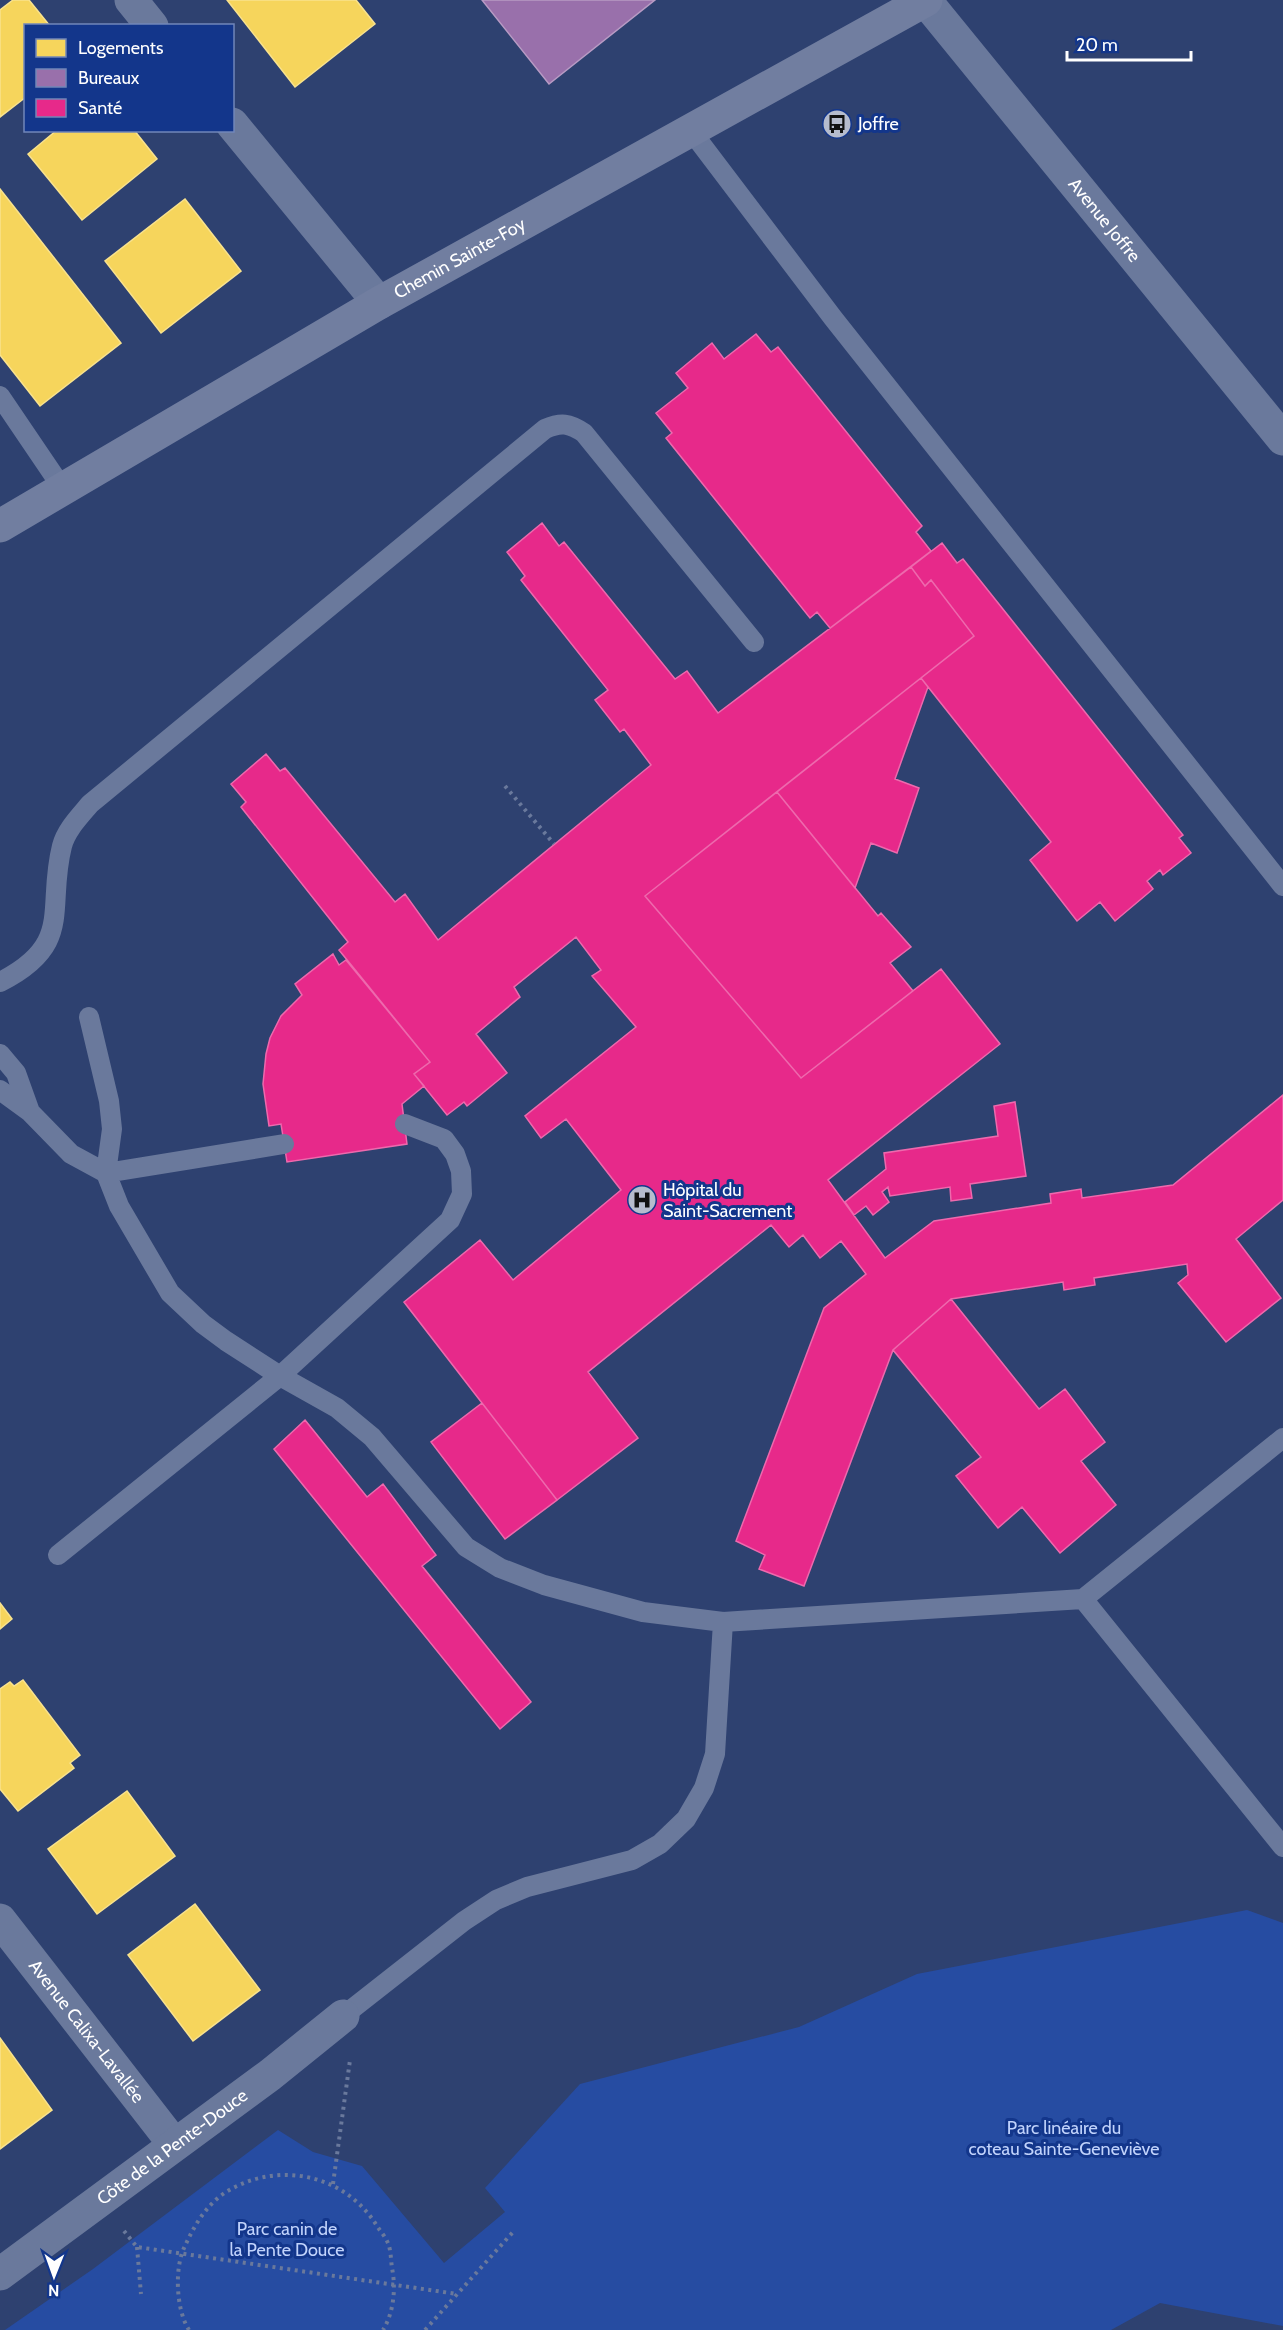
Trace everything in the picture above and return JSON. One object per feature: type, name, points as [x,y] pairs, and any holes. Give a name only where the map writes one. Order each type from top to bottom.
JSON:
[{"type":"main road","name":"Chemin Sainte-Foy","points":[[0,526],[380,303],[692,132],[925,0]]},
{"type":"street","points":[[131,0],[150,24]]},
{"type":"street","name":"Avenue Joffre","points":[[925,0],[1283,439]]},
{"type":"street","points":[[234,126],[380,303]]},
{"type":"street","name":"Avenue Calixa-Lavallée","points":[[0,1920],[174,2144]]},
{"type":"street","name":"Côte de la Pente-Douce","points":[[0,2274],[270,2075],[343,2016]]},
{"type":"lane","points":[[692,132],[833,318],[1283,886]]},
{"type":"lane","points":[[0,396],[63,489]]},
{"type":"lane","points":[[0,982],[19,972],[38,956],[51,936],[56,910],[62,843],[90,804],[545,429],[558,423],[571,424],[584,433],[754,642]]},
{"type":"lane","points":[[89,1017],[110,1110],[112,1129],[106,1173],[118,1206],[170,1293],[203,1324],[280,1376],[337,1408],[372,1437],[466,1547],[500,1568],[544,1585],[642,1612],[723,1622],[1083,1599],[1283,1438]]},
{"type":"lane","points":[[0,1054],[16,1073],[30,1112]]},
{"type":"lane","points":[[0,1090],[30,1112],[71,1154],[106,1173],[284,1144]]},
{"type":"lane","points":[[58,1555],[280,1376],[450,1220],[462,1194],[461,1171],[455,1154],[444,1139],[405,1124]]},
{"type":"lane","points":[[1083,1599],[1283,1847]]},
{"type":"lane","points":[[343,2016],[464,1921],[496,1900],[527,1887],[632,1860],[660,1844],[686,1819],[704,1788],[715,1754],[723,1622]]},
{"type":"path","points":[[505,786],[554,844]]},
{"type":"path","points":[[333,2184],[353,2042],[343,2016]]},
{"type":"path","points":[[189,2330],[177,2289],[181,2253],[198,2219],[225,2193],[259,2178],[297,2174],[333,2184],[366,2208],[388,2244],[395,2285],[388,2321],[383,2330]]},
{"type":"path","points":[[99,2200],[137,2247],[141,2294]]},
{"type":"path","points":[[424,2330],[513,2232]]},
{"type":"path","points":[[137,2247],[457,2294]]},
{"type":"green space","name":"Parc linéaire du coteau Sainte-Geneviève","points":[[1247,1910],[1283,1923],[1283,2326],[1160,2303],[1111,2330],[5,2330],[93,2269],[278,2130],[313,2152],[362,2166],[444,2263],[505,2212],[485,2188],[580,2084],[799,2027],[917,1974]]},
{"type":"building: Logements","points":[[13,0],[29,0],[48,24],[24,24],[24,99],[0,117],[0,10]]},
{"type":"building: Logements","points":[[227,0],[356,0],[375,24],[295,87]]},
{"type":"building: Logements","points":[[55,132],[136,132],[157,159],[82,220],[28,154]]},
{"type":"building: Logements","points":[[0,189],[121,343],[40,406],[0,355]]},
{"type":"building: Logements","points":[[185,199],[241,271],[161,333],[105,261]]},
{"type":"building: Logements","points":[[0,1603],[12,1619],[0,1629]]},
{"type":"building: Logements","points":[[23,1680],[80,1755],[70,1763],[74,1768],[18,1811],[0,1789],[0,1689],[10,1682],[14,1686]]},
{"type":"building: Logements","points":[[127,1791],[175,1856],[97,1914],[48,1849]]},
{"type":"building: Logements","points":[[195,1904],[260,1990],[193,2041],[128,1955]]},
{"type":"building: Logements","points":[[0,2038],[52,2110],[0,2149]]},
{"type":"building: Bureaux","points":[[482,0],[655,0],[549,84]]},
{"type":"building: Santé","points":[[756,334],[771,352],[778,347],[922,526],[916,532],[931,551],[830,628],[817,612],[810,618],[666,438],[672,433],[656,413],[688,388],[676,373],[712,343],[724,359]]},
{"type":"building: Santé","points":[[542,523],[559,546],[564,542],[675,679],[687,671],[718,713],[911,567],[925,586],[931,580],[974,636],[645,896],[801,1078],[941,969],[1000,1044],[828,1180],[885,1258],[934,1221],[1051,1203],[1050,1194],[1081,1189],[1082,1198],[1173,1185],[1283,1095],[1283,1200],[1236,1239],[1281,1298],[1226,1342],[1178,1283],[1188,1275],[1187,1264],[1094,1278],[1095,1285],[1064,1290],[1063,1282],[951,1299],[893,1350],[804,1586],[759,1569],[765,1555],[736,1541],[824,1308],[866,1274],[841,1241],[820,1258],[803,1235],[789,1247],[771,1225],[588,1372],[638,1438],[557,1500],[404,1302],[480,1240],[513,1280],[621,1190],[566,1119],[541,1138],[525,1116],[636,1027],[592,976],[601,970],[576,937],[514,987],[520,997],[476,1034],[507,1073],[467,1106],[464,1102],[447,1115],[414,1074],[430,1062],[339,950],[348,942],[241,807],[246,802],[231,784],[266,754],[280,771],[285,768],[395,902],[405,894],[438,940],[651,765],[624,729],[620,732],[595,700],[608,690],[521,580],[525,576],[507,552]]},
{"type":"building: Santé","points":[[942,543],[957,563],[963,559],[1183,835],[1179,838],[1191,853],[1163,875],[1160,870],[1147,881],[1153,889],[1115,921],[1100,902],[1077,921],[1030,860],[1051,842],[921,678],[974,636],[931,580],[925,586],[911,567]]},
{"type":"building: Santé","points":[[921,678],[928,687],[895,779],[919,788],[897,853],[871,843],[855,888],[777,792]]},
{"type":"building: Santé","points":[[777,792],[878,916],[881,913],[911,947],[890,963],[913,991],[801,1078],[645,896]]},
{"type":"building: Santé","points":[[333,954],[339,965],[346,960],[430,1062],[414,1074],[424,1086],[402,1104],[407,1144],[287,1162],[281,1124],[269,1126],[263,1084],[266,1054],[270,1038],[281,1016],[302,995],[295,984]]},
{"type":"building: Santé","points":[[1015,1102],[1026,1176],[970,1184],[972,1198],[951,1201],[950,1187],[890,1196],[888,1187],[882,1192],[889,1202],[873,1215],[866,1206],[854,1215],[845,1202],[886,1169],[884,1153],[998,1136],[994,1106]]},
{"type":"building: Santé","points":[[951,1299],[1039,1409],[1065,1389],[1105,1442],[1081,1461],[1116,1505],[1060,1553],[1022,1507],[998,1528],[956,1476],[981,1457],[893,1350]]},
{"type":"building: Santé","points":[[482,1403],[557,1500],[505,1539],[431,1442]]},
{"type":"building: Santé","points":[[305,1420],[367,1497],[383,1484],[436,1555],[422,1566],[531,1702],[500,1729],[274,1449]]},
{"type":"place","name":"Joffre","points":[[837,124]]},
{"type":"place","name":"Hôpital du Saint-Sacrement","points":[[642,1200]]},
{"type":"park label","name":"Parc canin de la Pente Douce","points":[[287,2239]]}]
